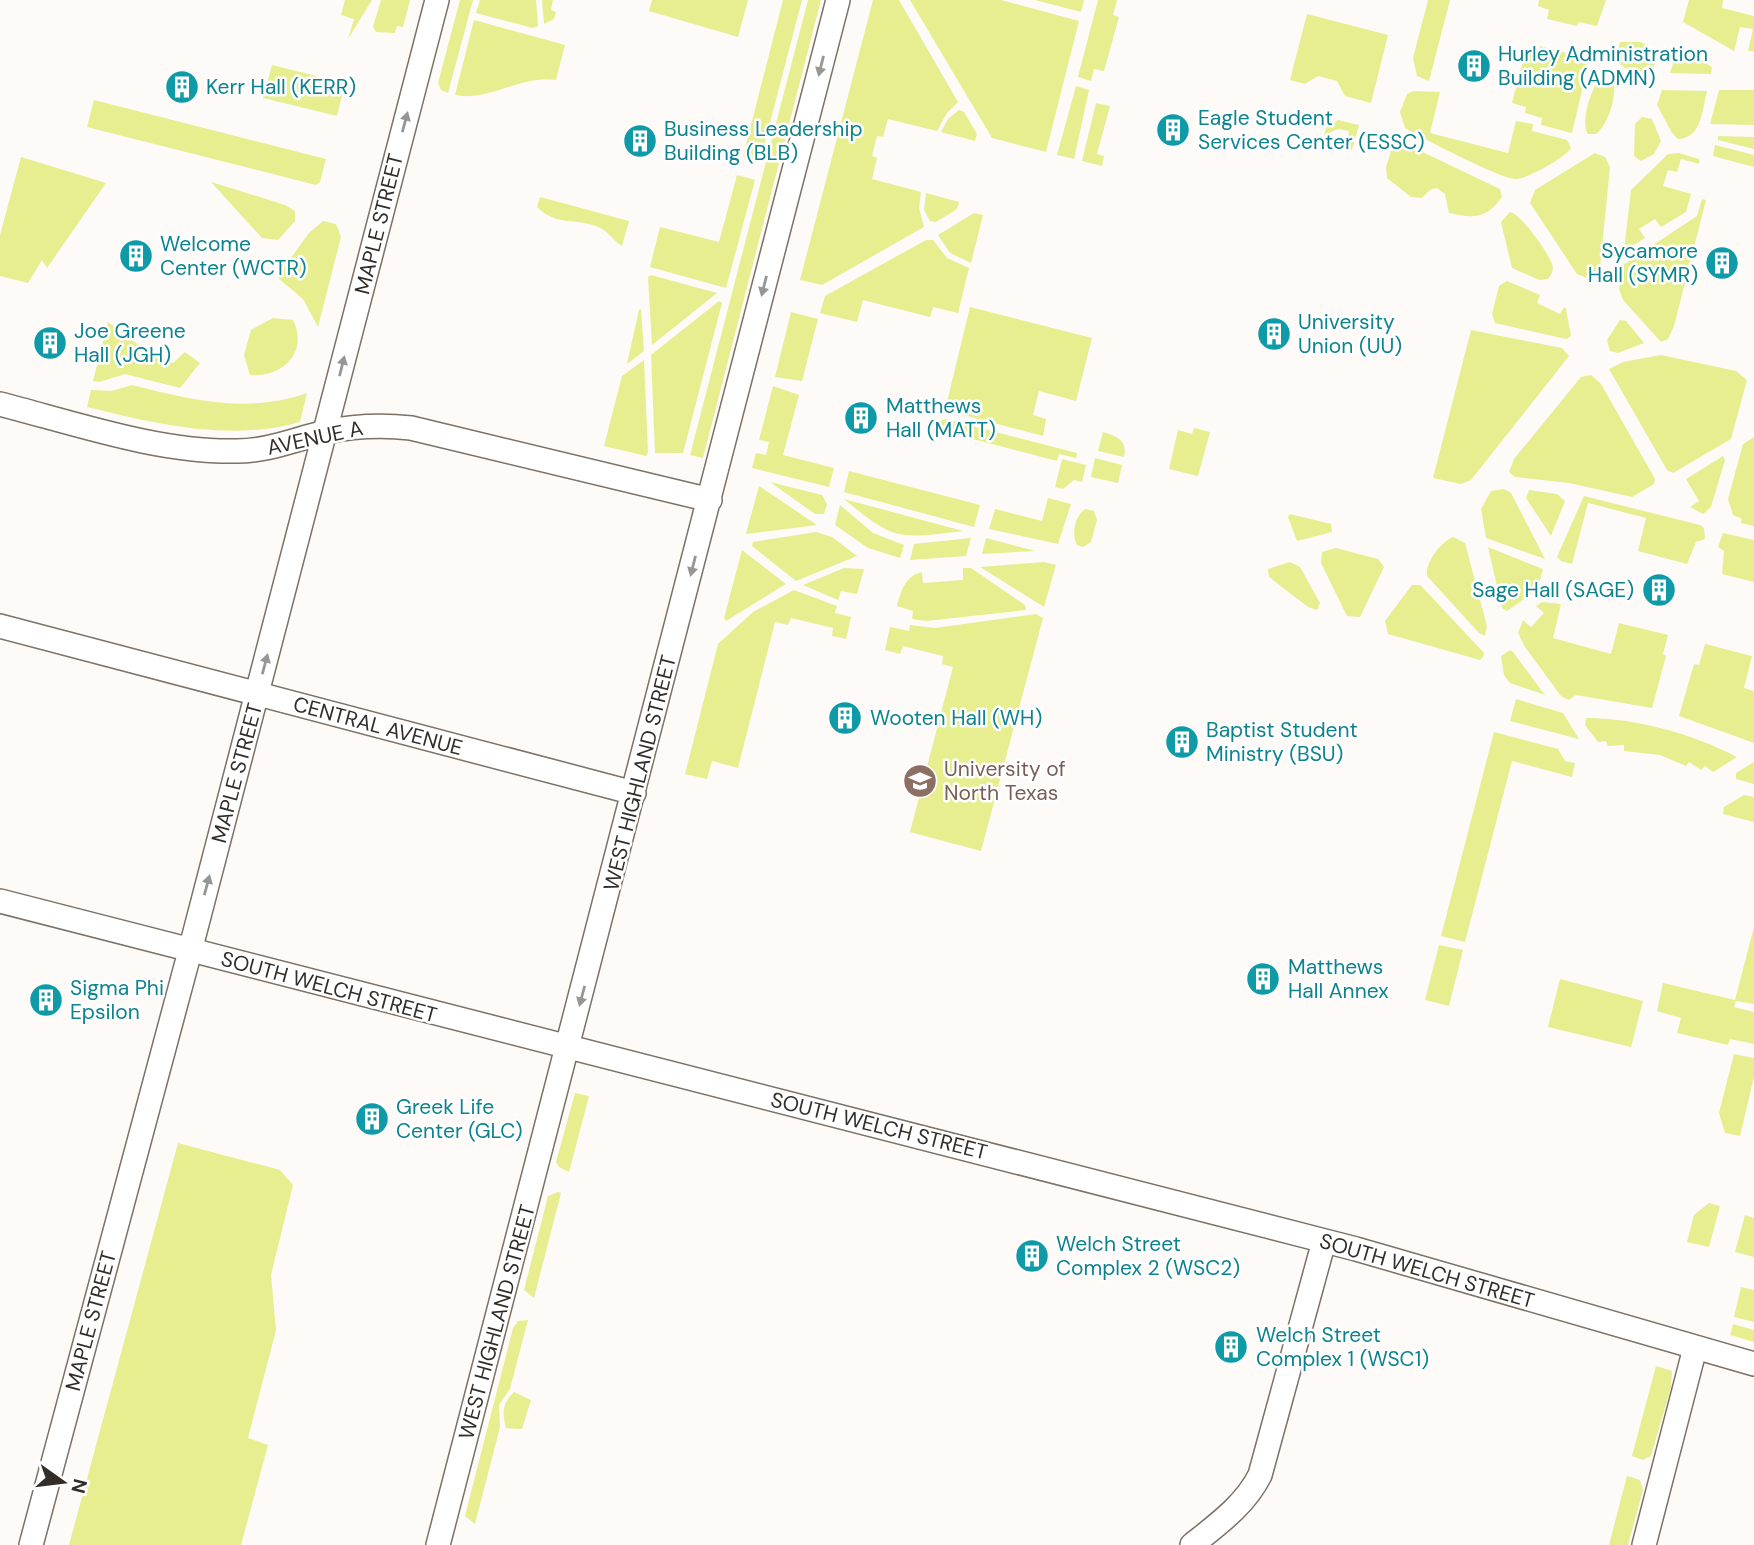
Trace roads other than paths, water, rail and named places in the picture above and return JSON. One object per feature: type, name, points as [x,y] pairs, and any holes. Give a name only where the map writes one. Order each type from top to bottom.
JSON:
[{"type":"street","name":"MAPLE STREET","points":[[31,1545],[190,951],[437,0]]},
{"type":"street","name":"WEST HIGHLAND STREET","points":[[438,1545],[838,0]]},
{"type":"street","name":"AVENUE A","points":[[0,404],[103,430],[204,450],[272,449],[326,432],[383,425],[411,428],[710,500]]},
{"type":"street","name":"CENTRAL AVENUE","points":[[0,626],[634,793]]},
{"type":"street","name":"SOUTH WELCH STREET","points":[[0,901],[1324,1241],[1754,1364]]},
{"type":"street","points":[[1192,1545],[1238,1506],[1252,1491],[1259,1475],[1324,1241]]},
{"type":"street","points":[[1644,1545],[1696,1348]]},
{"type":"place","name":"Hurley Administration Building (ADMN)","points":[[1474,66]]},
{"type":"place","name":"Kerr Hall (KERR)","points":[[182,87]]},
{"type":"place","name":"Eagle Student Services Center (ESSC)","points":[[1173,130]]},
{"type":"place","name":"Business Leadership Building (BLB)","points":[[640,141]]},
{"type":"place","name":"Welcome Center (WCTR)","points":[[136,256]]},
{"type":"place","name":"Sycamore Hall (SYMR)","points":[[1722,263]]},
{"type":"place","name":"University Union (UU)","points":[[1274,334]]},
{"type":"place","name":"Joe Greene Hall (JGH)","points":[[50,343]]},
{"type":"place","name":"Matthews Hall (MATT)","points":[[861,418]]},
{"type":"place","name":"Sage Hall (SAGE)","points":[[1659,590]]},
{"type":"place","name":"Wooten Hall (WH)","points":[[845,718]]},
{"type":"place","name":"Baptist Student Ministry (BSU)","points":[[1182,742]]},
{"type":"place","name":"University of North Texas","points":[[920,781]]},
{"type":"place","name":"Matthews Hall Annex","points":[[1263,979]]},
{"type":"place","name":"Sigma Phi Epsilon","points":[[46,1000]]},
{"type":"place","name":"Greek Life Center (GLC)","points":[[372,1119]]},
{"type":"place","name":"Welch Street Complex 2 (WSC2)","points":[[1032,1256]]},
{"type":"place","name":"Welch Street Complex 1 (WSC1)","points":[[1231,1347]]}]
